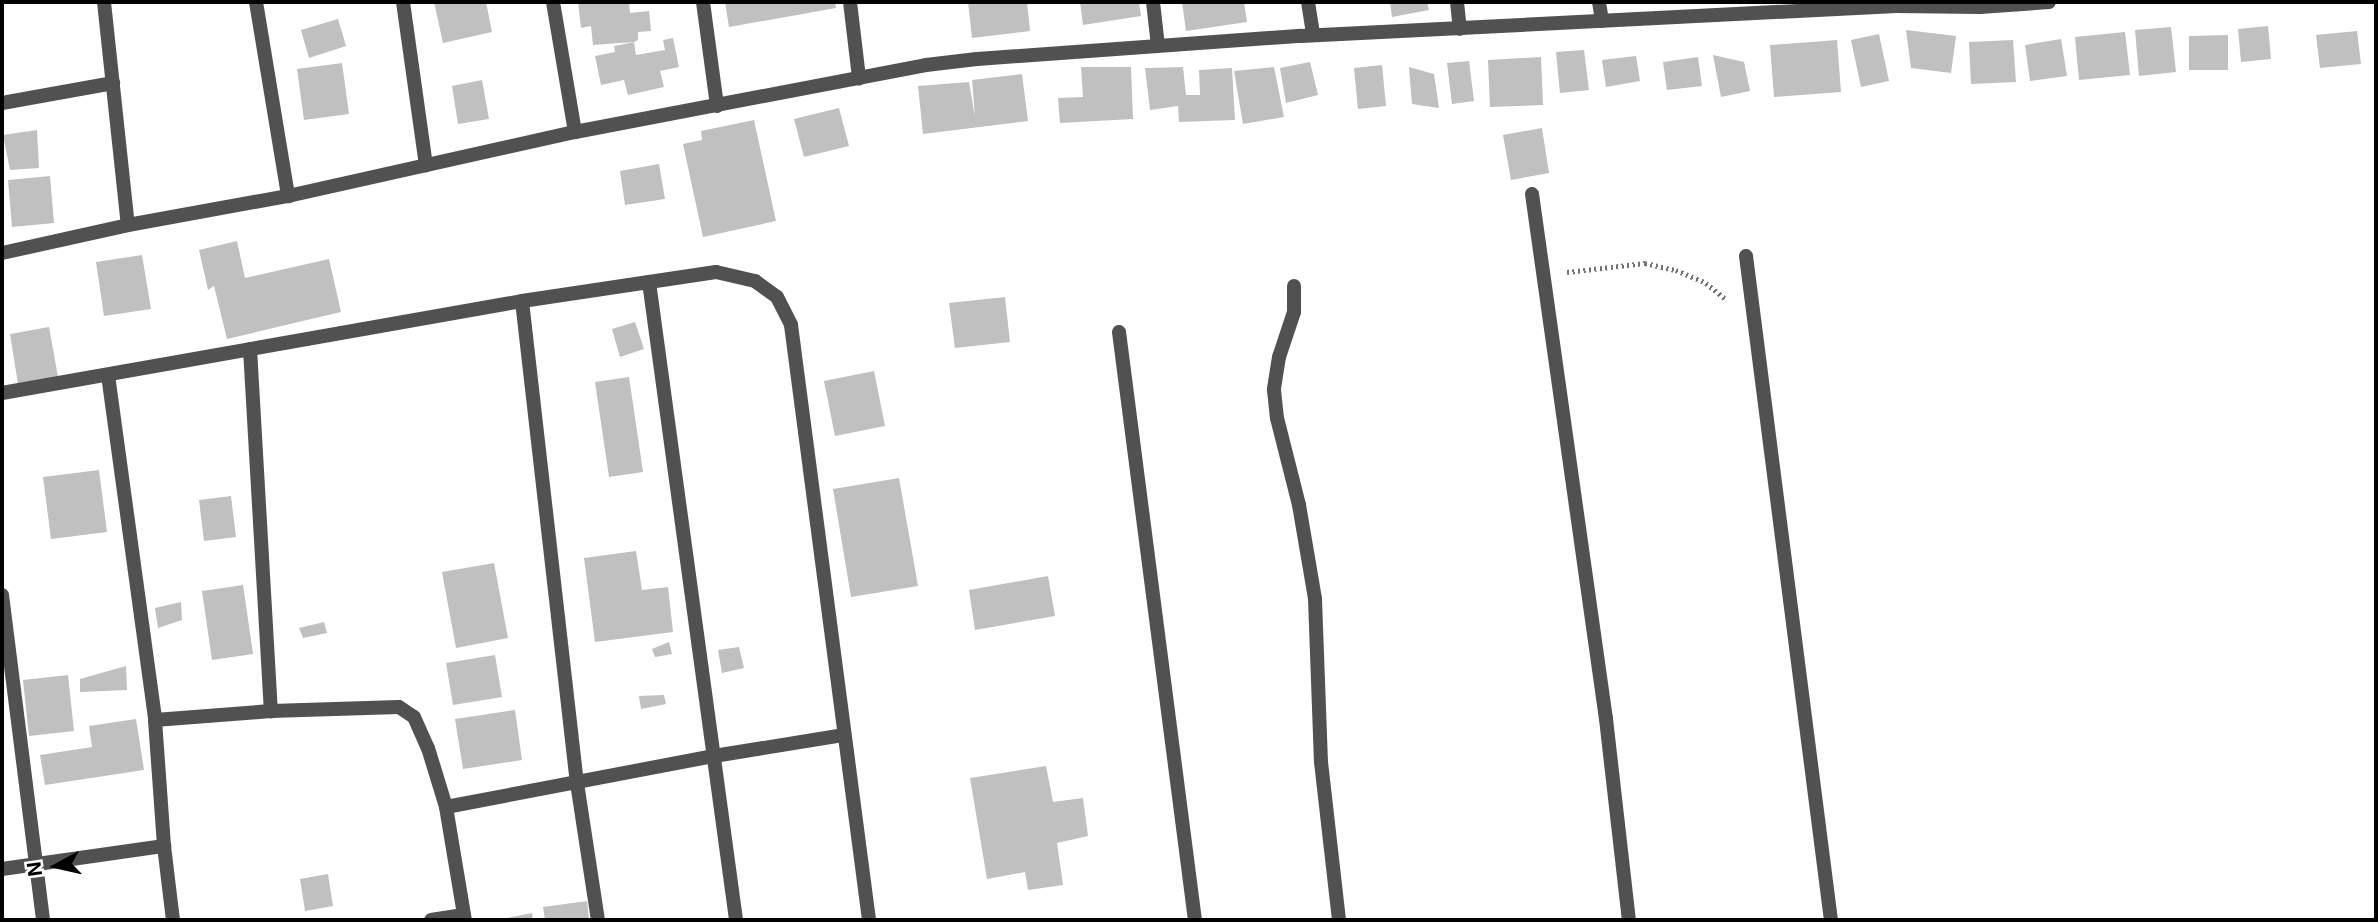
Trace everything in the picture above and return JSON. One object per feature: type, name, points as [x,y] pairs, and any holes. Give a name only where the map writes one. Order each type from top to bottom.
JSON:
[{"type":"street","points":[[104,2],[128,225]]},
{"type":"street","points":[[256,2],[288,196]]},
{"type":"street","points":[[403,2],[426,165]]},
{"type":"street","points":[[554,2],[575,132]]},
{"type":"street","points":[[703,2],[718,106]]},
{"type":"street","points":[[850,2],[859,78]]},
{"type":"street","points":[[1153,2],[1158,46]]},
{"type":"street","points":[[1308,2],[1313,35]]},
{"type":"street","points":[[1457,2],[1460,29]]},
{"type":"street","points":[[1599,2],[1602,21]]},
{"type":"street","points":[[2,253],[128,225],[288,196],[575,132],[859,78],[977,59],[1313,35],[1602,21],[1758,8],[1896,4],[1980,7],[2049,2]]},
{"type":"street","points":[[2,103],[113,83]]},
{"type":"street","points":[[1532,194],[1606,719],[1629,920]]},
{"type":"street","points":[[1746,256],[1830,920]]},
{"type":"street","points":[[2,393],[522,301],[716,272],[755,281],[777,297],[791,325],[869,920]]},
{"type":"street","points":[[649,282],[736,920]]},
{"type":"street","points":[[1294,286],[1294,312],[1279,357],[1274,390],[1277,418],[1299,505],[1315,599],[1321,762],[1339,920]]},
{"type":"street","points":[[522,301],[577,783],[597,920]]},
{"type":"street","points":[[1119,331],[1195,920]]},
{"type":"street","points":[[250,349],[271,712]]},
{"type":"street","points":[[108,375],[155,720],[164,846],[173,920]]},
{"type":"street","points":[[2,595],[43,920]]},
{"type":"street","points":[[155,720],[271,712],[399,708],[414,717],[428,748],[446,807],[465,918],[431,920]]},
{"type":"street","points":[[446,807],[844,734]]},
{"type":"street","points":[[2,869],[36,862],[164,846]]},
{"type":"path","points":[[1544,275],[1605,266],[1645,264],[1676,270],[1706,284],[1755,323]]},
{"type":"building","points":[[434,2],[486,2],[492,32],[443,43]]},
{"type":"building","points":[[578,2],[629,2],[630,13],[649,11],[651,31],[638,32],[638,40],[634,42],[593,45],[591,26],[581,28]]},
{"type":"building","points":[[725,2],[835,2],[836,8],[729,27]]},
{"type":"building","points":[[968,2],[1027,2],[1030,31],[972,38]]},
{"type":"building","points":[[1080,2],[1139,2],[1141,16],[1083,25]]},
{"type":"building","points":[[1182,2],[1244,2],[1247,22],[1186,31]]},
{"type":"building","points":[[1390,2],[1427,2],[1429,10],[1392,17]]},
{"type":"building","points":[[338,19],[346,46],[309,58],[301,30]]},
{"type":"building","points":[[2268,26],[2271,59],[2241,62],[2238,29]]},
{"type":"building","points":[[2171,27],[2176,72],[2139,76],[2135,30]]},
{"type":"building","points":[[1906,30],[1956,36],[1951,73],[1911,68]]},
{"type":"building","points":[[2357,31],[2361,64],[2320,68],[2316,35]]},
{"type":"building","points":[[2125,32],[2130,75],[2079,80],[2075,37]]},
{"type":"building","points":[[1879,34],[1889,81],[1861,87],[1851,40]]},
{"type":"building","points":[[2228,35],[2228,70],[2189,70],[2189,36]]},
{"type":"building","points":[[673,38],[679,67],[660,71],[664,87],[628,95],[624,80],[601,85],[595,56],[615,52],[614,46],[634,42],[636,55],[665,50],[663,40]]},
{"type":"building","points":[[2061,39],[2067,76],[2030,81],[2025,45]]},
{"type":"building","points":[[1837,40],[1841,92],[1774,97],[1770,45]]},
{"type":"building","points":[[2013,40],[2016,82],[1971,84],[1969,42]]},
{"type":"building","points":[[1584,50],[1589,90],[1560,93],[1556,52]]},
{"type":"building","points":[[1713,55],[1744,62],[1750,91],[1721,97]]},
{"type":"building","points":[[1636,56],[1640,81],[1606,87],[1602,60]]},
{"type":"building","points":[[1541,57],[1543,105],[1490,107],[1488,60]]},
{"type":"building","points":[[1698,57],[1702,86],[1667,90],[1663,62]]},
{"type":"building","points":[[1469,61],[1474,101],[1452,104],[1447,63]]},
{"type":"building","points":[[1310,62],[1318,95],[1286,103],[1280,68]]},
{"type":"building","points":[[342,63],[349,114],[304,120],[297,69]]},
{"type":"building","points":[[1382,65],[1386,106],[1358,109],[1354,68]]},
{"type":"building","points":[[1081,67],[1131,67],[1133,119],[1060,123],[1058,98],[1083,97]]},
{"type":"building","points":[[1183,67],[1186,95],[1200,95],[1199,70],[1232,68],[1235,120],[1179,122],[1178,106],[1150,110],[1145,68]]},
{"type":"building","points":[[1274,67],[1284,117],[1243,124],[1234,71]]},
{"type":"building","points":[[1409,67],[1434,74],[1439,108],[1412,104]]},
{"type":"building","points":[[1022,74],[1028,121],[923,134],[918,86],[969,82],[975,117],[972,80]]},
{"type":"building","points":[[482,80],[489,119],[458,124],[452,86]]},
{"type":"building","points":[[839,108],[849,146],[804,157],[794,119]]},
{"type":"building","points":[[754,120],[776,221],[703,237],[683,144],[702,140],[701,131]]},
{"type":"building","points":[[1542,128],[1549,173],[1511,180],[1503,135]]},
{"type":"building","points":[[37,130],[39,168],[10,170],[3,135]]},
{"type":"building","points":[[659,164],[665,199],[625,205],[620,171]]},
{"type":"building","points":[[50,176],[54,223],[12,227],[8,180]]},
{"type":"building","points":[[237,241],[245,278],[329,259],[341,312],[227,339],[214,286],[208,290],[199,250]]},
{"type":"building","points":[[142,255],[151,309],[104,316],[96,262]]},
{"type":"building","points":[[1005,297],[1010,342],[955,348],[949,303]]},
{"type":"building","points":[[635,322],[644,349],[620,357],[612,329]]},
{"type":"building","points":[[49,327],[58,377],[18,384],[10,334]]},
{"type":"building","points":[[874,371],[885,426],[835,436],[824,381]]},
{"type":"building","points":[[629,377],[643,472],[609,477],[595,382]]},
{"type":"building","points":[[99,470],[107,532],[51,539],[43,477]]},
{"type":"building","points":[[899,478],[918,586],[851,597],[833,489]]},
{"type":"building","points":[[231,496],[236,537],[204,541],[199,500]]},
{"type":"building","points":[[636,551],[642,590],[668,587],[673,632],[595,642],[584,558]]},
{"type":"building","points":[[494,563],[508,638],[456,648],[442,572]]},
{"type":"building","points":[[1048,576],[1055,616],[975,630],[969,590]]},
{"type":"building","points":[[243,585],[253,654],[212,660],[202,591]]},
{"type":"building","points":[[181,602],[182,620],[158,628],[155,608]]},
{"type":"building","points":[[324,622],[327,633],[303,638],[299,628]]},
{"type":"building","points":[[669,642],[672,654],[655,657],[652,649]]},
{"type":"building","points":[[739,647],[744,668],[722,673],[718,650]]},
{"type":"building","points":[[495,655],[502,697],[453,705],[446,663]]},
{"type":"building","points":[[126,666],[127,690],[80,692],[80,679]]},
{"type":"building","points":[[68,675],[74,731],[29,736],[23,680]]},
{"type":"building","points":[[664,695],[666,704],[641,709],[639,696]]},
{"type":"building","points":[[515,710],[522,760],[463,769],[455,719]]},
{"type":"building","points":[[136,719],[144,770],[45,785],[40,755],[92,747],[89,726]]},
{"type":"building","points":[[1046,766],[1053,802],[1083,798],[1088,836],[1057,843],[1063,885],[1028,890],[1025,872],[987,879],[970,778]]},
{"type":"building","points":[[328,874],[333,906],[305,911],[300,879]]},
{"type":"building","points":[[587,901],[589,920],[545,920],[543,907]]},
{"type":"building","points":[[532,913],[533,920],[502,919]]}]
